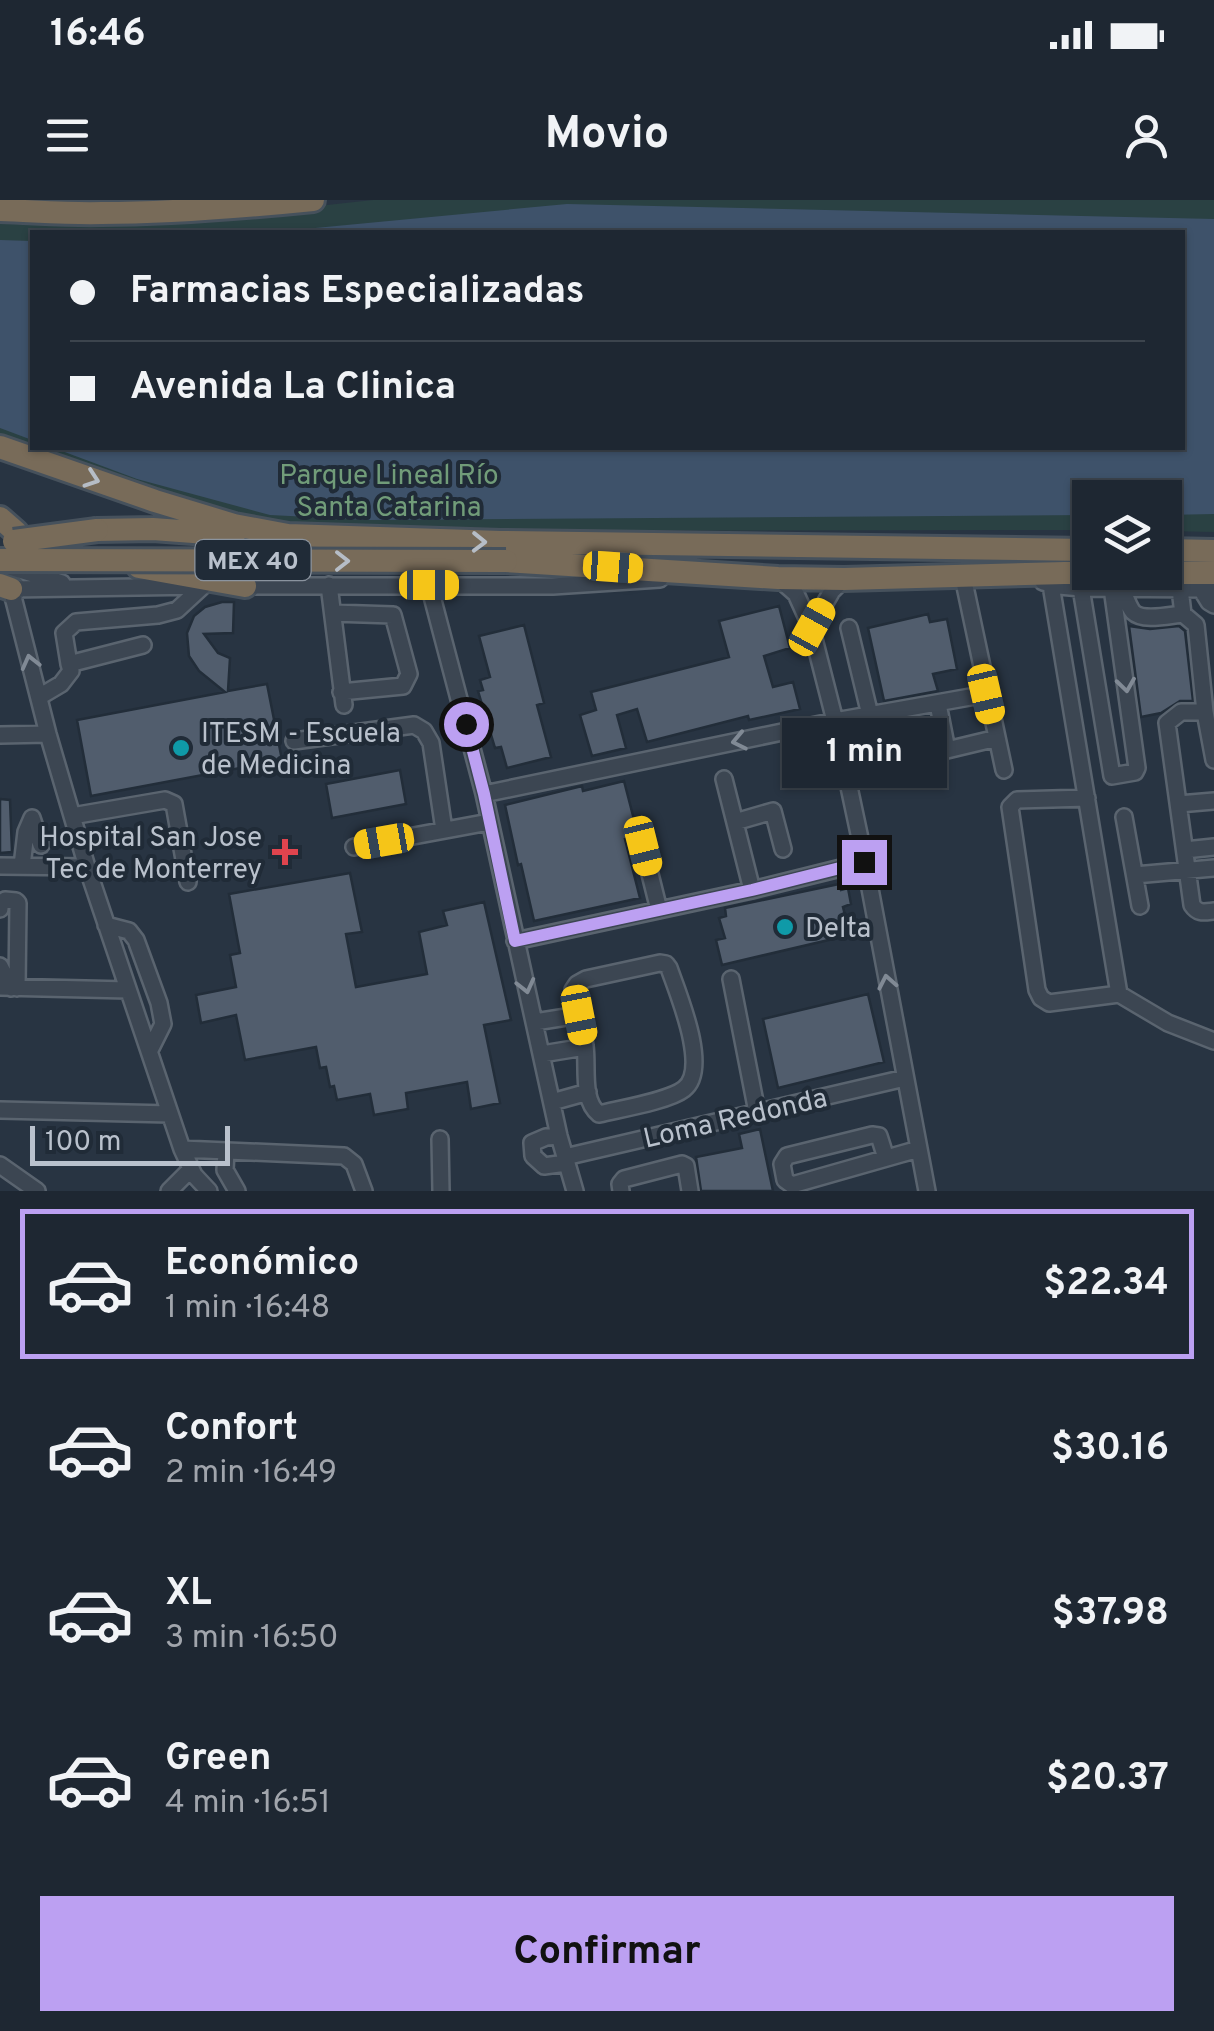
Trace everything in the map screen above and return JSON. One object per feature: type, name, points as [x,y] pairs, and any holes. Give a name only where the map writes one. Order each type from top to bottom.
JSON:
[{"type":"highway","points":[[6,210],[63,200]]},
{"type":"highway","points":[[6,210],[96,214],[222,209],[313,200]]},
{"type":"highway","points":[[0,447],[155,502],[288,536]]},
{"type":"highway","points":[[5,542],[98,530],[153,529],[258,537],[748,544]]},
{"type":"highway","name":"MEX 40","points":[[5,542],[506,561],[696,551],[748,544],[1072,550]]},
{"type":"highway","points":[[1182,550],[1214,551]]},
{"type":"highway","points":[[506,561],[778,578],[1026,575],[1062,587],[1210,584]]},
{"type":"highway","points":[[111,562],[244,586]]},
{"type":"street","points":[[5,542],[9,567],[78,588]]},
{"type":"street","points":[[210,1191],[193,1178],[170,1114],[87,867],[4,588],[593,585],[721,574]]},
{"type":"street","points":[[962,577],[1004,770]]},
{"type":"street","points":[[778,578],[796,594],[812,627],[835,721],[926,1191]]},
{"type":"street","points":[[812,627],[832,591],[844,579]]},
{"type":"street","points":[[1182,589],[1210,584],[1210,602],[1214,605]]},
{"type":"street","points":[[328,586],[342,699],[403,686],[409,674],[394,616],[374,585]]},
{"type":"street","points":[[429,585],[484,794],[559,1136],[575,1191]]},
{"type":"street","points":[[39,697],[65,681],[71,671],[64,633],[70,625],[177,610],[203,586]]},
{"type":"street","points":[[1062,587],[1116,593],[1164,590]]},
{"type":"street","points":[[1062,587],[1084,609],[1112,776]]},
{"type":"street","points":[[1062,587],[1086,798],[1118,994]]},
{"type":"street","points":[[1180,590],[1183,614]]},
{"type":"street","points":[[1084,609],[1093,600],[1116,593]]},
{"type":"street","points":[[1116,593],[1138,616],[1183,614],[1196,625],[1214,760]]},
{"type":"street","points":[[1084,780],[1130,774],[1137,768],[1116,593]]},
{"type":"street","points":[[332,612],[394,616]]},
{"type":"street","points":[[849,628],[870,715]]},
{"type":"street","points":[[69,664],[143,644]]},
{"type":"street","points":[[484,794],[835,721],[986,694]]},
{"type":"street","points":[[938,704],[947,750],[997,738]]},
{"type":"street","points":[[1205,712],[1181,712],[1167,724],[1192,905],[1201,913],[1214,911]]},
{"type":"street","points":[[294,741],[414,725],[431,743],[444,830]]},
{"type":"street","points":[[0,735],[48,734]]},
{"type":"street","points":[[724,779],[752,890]]},
{"type":"street","points":[[1086,798],[1017,800],[1010,807],[1040,998],[1049,1003],[1118,994],[1168,1023],[1214,1040]]},
{"type":"street","points":[[72,816],[165,800],[174,804],[188,882]]},
{"type":"street","points":[[1179,804],[1214,801]]},
{"type":"street","points":[[22,866],[30,810],[41,845]]},
{"type":"street","points":[[735,822],[772,811],[783,849]]},
{"type":"street","points":[[1124,817],[1140,906]]},
{"type":"street","points":[[354,846],[489,822]]},
{"type":"street","points":[[643,846],[659,910]]},
{"type":"street","points":[[1185,850],[1214,846]]},
{"type":"street","points":[[515,941],[864,862]]},
{"type":"street","points":[[0,866],[87,867]]},
{"type":"street","points":[[1135,876],[1214,868]]},
{"type":"street","points":[[0,910],[5,900],[18,904],[9,988]]},
{"type":"street","points":[[106,925],[128,931],[136,940],[159,1003],[163,1024],[150,1050]]},
{"type":"street","points":[[666,964],[688,1024],[694,1064],[686,1088],[599,1114],[592,1109],[588,1092],[579,1015],[573,990],[577,984],[666,964]]},
{"type":"street","points":[[0,966],[9,988]]},
{"type":"street","points":[[730,979],[757,1112]]},
{"type":"street","points":[[9,988],[128,990]]},
{"type":"street","points":[[535,1022],[579,1015]]},
{"type":"street","points":[[542,1054],[585,1046]]},
{"type":"street","name":"Loma Redonda","points":[[565,1160],[905,1078]]},
{"type":"street","points":[[552,1102],[588,1092]]},
{"type":"street","points":[[0,1110],[170,1114]]},
{"type":"street","points":[[886,1158],[878,1136],[872,1135],[788,1156],[782,1164],[786,1180],[792,1184],[886,1158],[918,1149]]},
{"type":"street","points":[[559,1136],[532,1143],[533,1156],[544,1166],[565,1160]]},
{"type":"street","points":[[440,1139],[441,1191]]},
{"type":"street","points":[[182,1149],[344,1156],[354,1164],[364,1191]]},
{"type":"street","points":[[226,1151],[225,1170],[237,1191]]},
{"type":"street","points":[[622,1191],[620,1184],[624,1178],[682,1164],[686,1166],[690,1191]]},
{"type":"street","points":[[0,1165],[37,1191]]},
{"type":"street","points":[[169,1191],[193,1178]]},
{"type":"green space","name":"Parque Lineal Río Santa Catarina","points":[[373,200],[1214,200],[1214,532],[1182,531],[1182,480],[1072,480],[1072,530],[339,531],[210,508],[41,450],[1185,450],[1185,230],[30,230],[30,446],[0,434],[0,221]]},
{"type":"water","name":"Parque Lineal Río Santa Catarina","points":[[567,204],[1214,219],[1214,514],[1182,515],[1182,480],[1072,480],[1072,515],[370,520],[270,515],[137,479],[59,450],[1185,450],[1185,230],[294,230]]},
{"type":"water","points":[[0,240],[30,241],[30,439],[0,428]]},
{"type":"building","name":"ITESM - Escuela de Medicina","points":[[234,602],[233,633],[204,634],[218,653],[230,658],[228,691],[267,684],[282,760],[91,796],[77,720],[225,692],[199,671],[189,656],[187,633],[194,616],[205,607]]},
{"type":"building","points":[[779,606],[790,648],[764,656],[773,687],[793,682],[800,709],[749,720],[748,716],[647,742],[637,709],[617,715],[626,748],[592,756],[580,715],[596,710],[591,692],[729,657],[719,621]]},
{"type":"building","points":[[928,614],[930,622],[947,619],[957,669],[933,674],[938,691],[884,701],[868,628]]},
{"type":"building","points":[[524,625],[544,703],[537,705],[551,757],[507,768],[501,747],[495,748],[478,691],[483,690],[480,680],[490,677],[479,636]]},
{"type":"building","points":[[1129,626],[1179,626],[1185,631],[1193,701],[1180,701],[1161,713],[1141,717]]},
{"type":"building","points":[[400,770],[406,804],[332,818],[326,784]]},
{"type":"building","points":[[624,781],[638,835],[625,839],[640,898],[534,921],[505,805],[582,786],[583,791]]},
{"type":"building","points":[[0,799],[10,800],[12,852],[0,853]]},
{"type":"building","points":[[350,873],[362,932],[346,934],[356,987],[427,974],[419,932],[447,925],[443,911],[484,902],[511,1020],[484,1025],[500,1103],[471,1109],[467,1082],[406,1093],[408,1109],[374,1115],[370,1094],[337,1100],[326,1067],[320,1068],[316,1047],[245,1060],[236,1015],[201,1023],[196,995],[236,987],[230,955],[240,953],[229,894]]},
{"type":"building","name":"Delta","points":[[839,884],[841,890],[848,888],[851,904],[843,907],[850,935],[722,965],[716,940],[725,938],[719,918],[726,916],[725,908]]},
{"type":"building","points":[[868,994],[884,1062],[778,1088],[763,1019]]},
{"type":"building","points":[[760,1129],[773,1191],[701,1191],[696,1157],[742,1148],[739,1134]]},
{"type":"place","name":"ITESM - Escuela de Medicina","points":[[181,748]]},
{"type":"place","name":"Hospital San Jose Tec de Monterrey","points":[[285,852]]},
{"type":"place","name":"Delta","points":[[785,927]]},
{"type":"route","points":[[466,724],[515,941],[864,862]]}]
